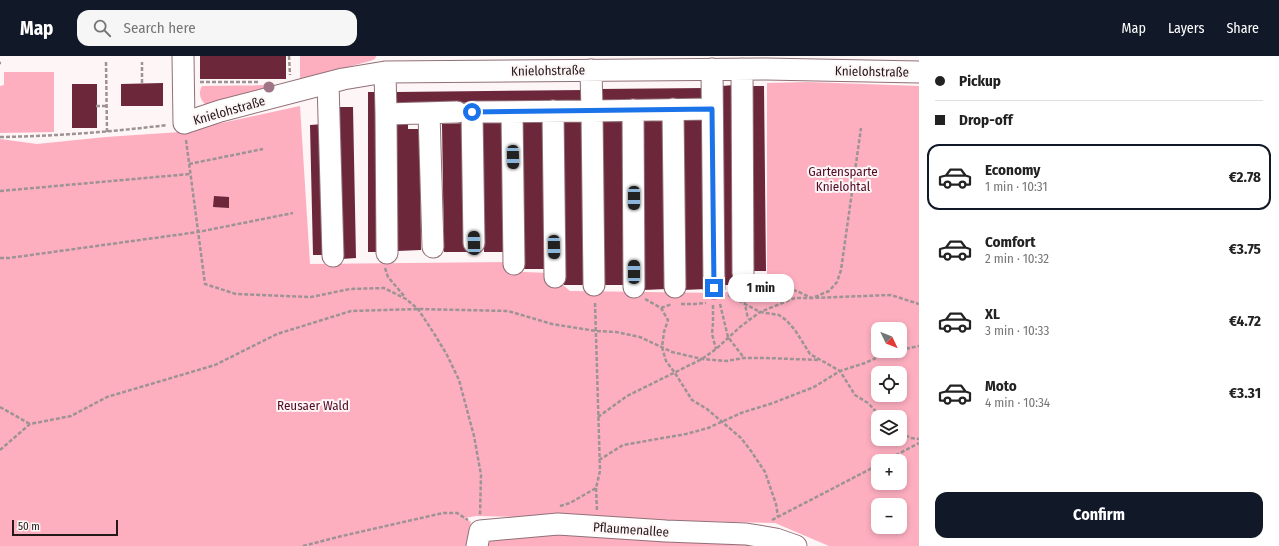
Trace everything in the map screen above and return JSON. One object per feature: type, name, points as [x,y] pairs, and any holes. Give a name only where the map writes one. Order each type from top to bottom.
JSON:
[{"type":"street","points":[[183,56],[184,124]]},
{"type":"street","name":"Knielohstraße","points":[[184,124],[220,111],[388,67],[596,65],[742,69],[800,63],[919,72]]},
{"type":"street","points":[[594,285],[592,110],[596,65]]},
{"type":"street","points":[[387,253],[386,114],[388,67]]},
{"type":"street","points":[[712,69],[714,288]]},
{"type":"street","points":[[742,69],[743,273]]},
{"type":"street","points":[[328,83],[333,256]]},
{"type":"street","points":[[673,109],[675,287]]},
{"type":"street","points":[[474,243],[472,112],[712,109]]},
{"type":"street","points":[[634,110],[634,287]]},
{"type":"street","points":[[553,111],[555,277]]},
{"type":"street","points":[[386,114],[457,112]]},
{"type":"street","points":[[512,112],[514,264]]},
{"type":"street","points":[[428,113],[433,247]]},
{"type":"street","name":"Pflaumenallee","points":[[478,539],[558,524],[673,532],[746,534],[776,539],[796,546]]},
{"type":"path","points":[[290,56],[290,82],[292,92]]},
{"type":"path","points":[[106,62],[107,133]]},
{"type":"path","points":[[142,62],[142,83]]},
{"type":"path","points":[[183,82],[260,82]]},
{"type":"path","points":[[96,106],[107,106]]},
{"type":"path","points":[[0,137],[107,133],[184,124],[205,284],[236,294],[311,297],[350,289],[384,288],[406,299]]},
{"type":"path","points":[[748,320],[742,285],[743,273],[799,292],[812,298],[829,291],[837,282],[841,270],[861,128]]},
{"type":"path","points":[[189,164],[263,149]]},
{"type":"path","points":[[0,191],[190,174]]},
{"type":"path","points":[[0,258],[198,232],[294,213]]},
{"type":"path","points":[[387,253],[384,264],[388,277],[406,299],[418,309],[448,355],[459,380],[474,436],[480,475],[478,539]]},
{"type":"path","points":[[554,509],[570,503],[596,488],[600,471],[594,285]]},
{"type":"path","points":[[634,287],[645,299],[661,308],[668,320],[664,332],[662,347],[666,361],[692,400],[707,409],[741,438],[765,472],[776,504],[778,517]]},
{"type":"path","points":[[714,288],[760,312],[779,315],[786,320],[796,330],[810,354],[840,371],[855,395],[868,403],[874,410]]},
{"type":"path","points":[[714,288],[722,308],[728,337],[744,358]]},
{"type":"path","points":[[598,417],[627,396],[702,359],[716,349],[748,320],[760,312],[795,298],[892,296],[919,304]]},
{"type":"path","points":[[661,308],[677,303],[694,304],[712,302],[712,334],[716,349]]},
{"type":"path","points":[[0,450],[30,424],[71,416],[107,397],[216,365],[277,334],[351,311],[418,309],[508,311],[552,324],[596,331],[616,332],[640,337],[672,352],[702,359],[726,360],[744,358],[795,358],[820,360]]},
{"type":"path","points":[[907,349],[919,346]]},
{"type":"path","points":[[599,460],[624,445],[686,434],[708,428],[741,412],[773,403],[814,387],[840,371],[876,358]]},
{"type":"path","points":[[0,407],[30,424]]},
{"type":"path","points":[[907,436],[919,439]]},
{"type":"path","points":[[899,454],[918,444],[919,448]]},
{"type":"path","points":[[746,534],[871,469]]},
{"type":"path","points":[[303,546],[443,513],[457,513],[471,522],[478,539]]},
{"type":"green space","points":[[300,56],[376,56],[375,59],[370,61],[300,80]]},
{"type":"green space","points":[[4,72],[54,72],[54,132],[0,133],[0,86],[4,85]]},
{"type":"green space","name":"Reusaer Wald","points":[[808,82],[919,86],[919,546],[829,546],[775,523],[476,516],[465,518],[471,522],[466,546],[0,546],[0,139],[37,144],[106,137],[180,132],[300,106],[310,264],[508,262],[523,272],[549,273],[570,291],[722,293],[762,285],[767,277],[767,83]]},
{"type":"green space","points":[[284,85],[206,105],[202,101],[200,94],[202,86]]},
{"type":"green space","points":[[520,527],[790,546],[485,546],[492,539]]},
{"type":"building","points":[[200,56],[286,56],[286,79],[200,79]]},
{"type":"building","points":[[163,83],[163,106],[121,106],[121,84]]},
{"type":"building","points":[[72,84],[97,84],[97,128],[72,128]]},
{"type":"building","points":[[734,85],[736,285],[724,285],[722,86]]},
{"type":"building","points":[[750,86],[764,86],[766,271],[752,271]]},
{"type":"building","points":[[705,88],[705,100],[599,101],[599,89]]},
{"type":"building","points":[[586,90],[586,102],[397,103],[397,92]]},
{"type":"building","points":[[368,92],[380,92],[380,252],[368,252]]},
{"type":"building","points":[[338,107],[353,107],[356,258],[341,259]]},
{"type":"building","points":[[506,116],[508,252],[484,252],[482,117]]},
{"type":"building","points":[[585,116],[587,285],[564,285],[562,117]]},
{"type":"building","points":[[626,116],[627,285],[603,285],[602,117]]},
{"type":"building","points":[[641,116],[665,116],[667,289],[643,290]]},
{"type":"building","points":[[682,116],[705,116],[706,289],[683,290]]},
{"type":"building","points":[[522,117],[545,117],[547,269],[523,269]]},
{"type":"building","points":[[466,123],[468,252],[444,252],[442,124]]},
{"type":"building","points":[[324,124],[328,255],[313,255],[310,125]]},
{"type":"building","points":[[395,124],[408,124],[408,129],[420,129],[421,250],[397,251]]},
{"type":"building","points":[[214,196],[229,197],[229,208],[213,207]]},
{"type":"route","points":[[472,112],[712,109],[714,288]]},
{"type":"park label","name":"Gartensparte Knielohtal","points":[[843,178]]}]
